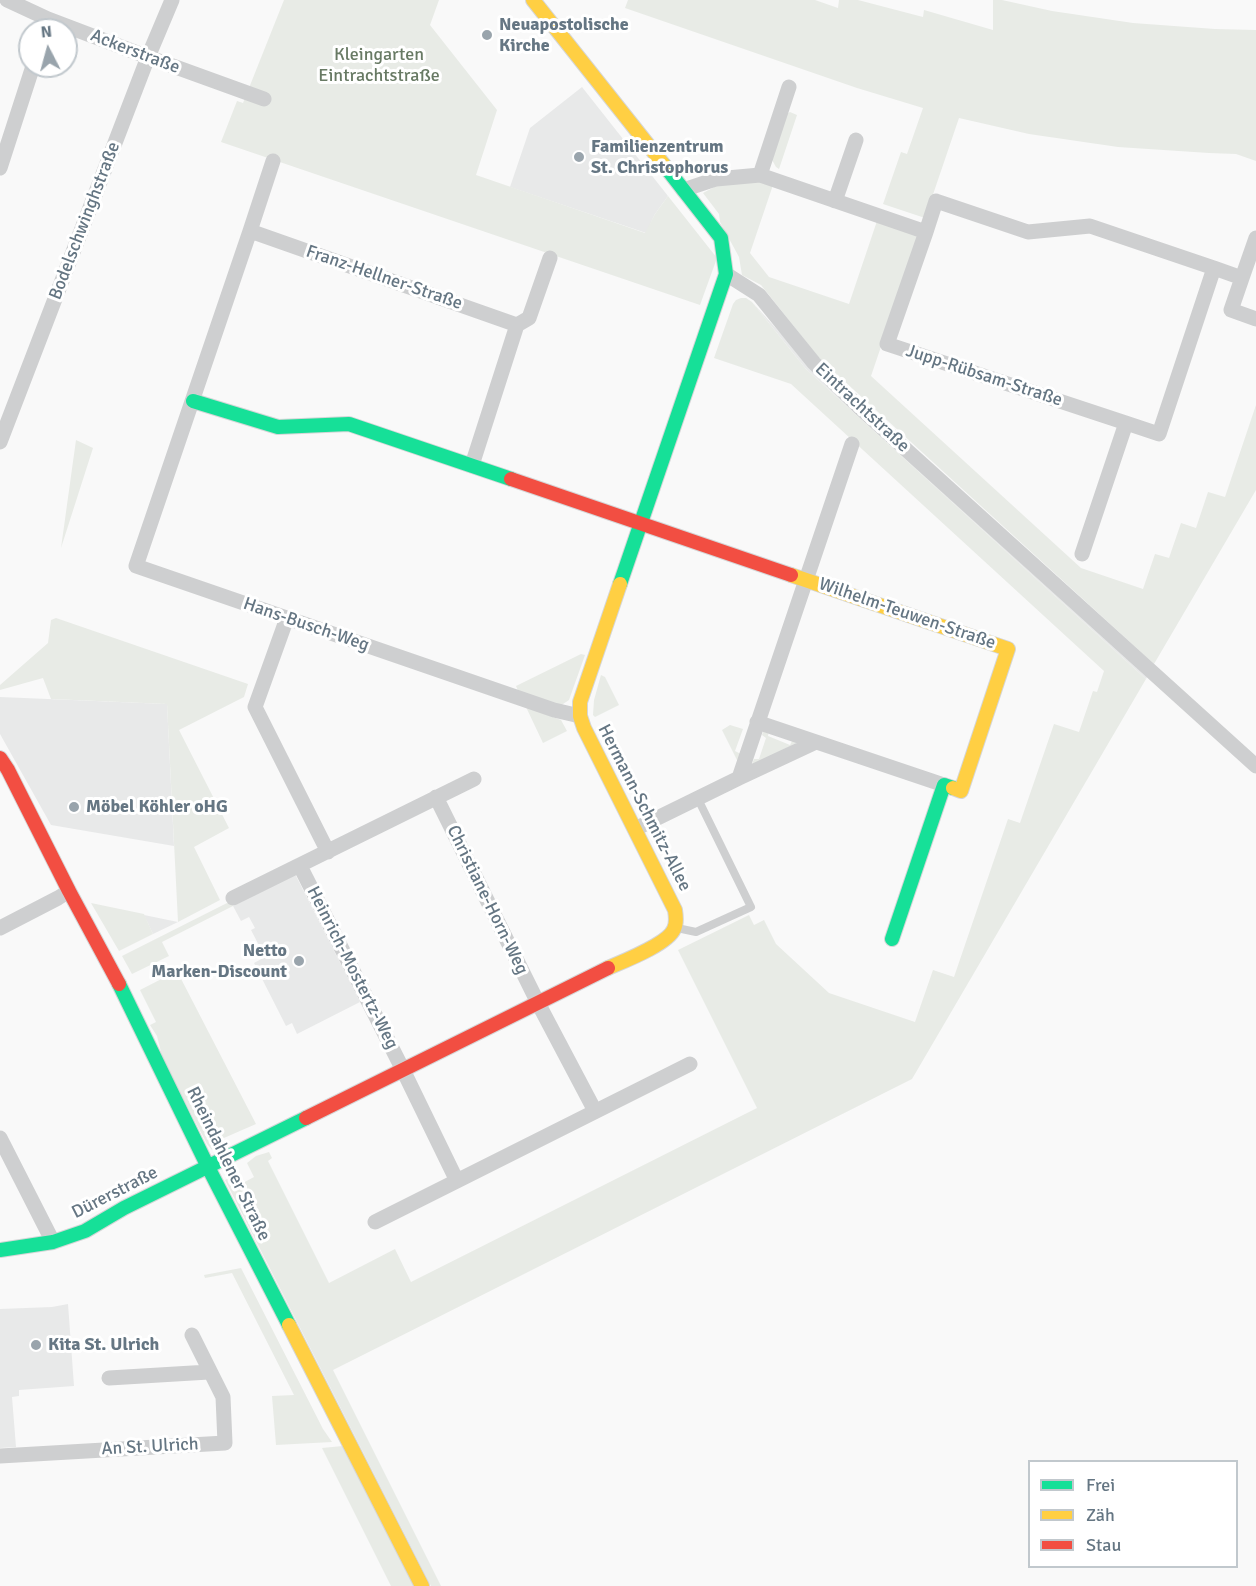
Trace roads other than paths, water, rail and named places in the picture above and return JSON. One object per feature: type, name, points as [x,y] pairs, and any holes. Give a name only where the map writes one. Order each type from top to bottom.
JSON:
[{"type":"street","name":"Ackerstraße","points":[[7,0],[36,18]]},
{"type":"street","name":"Bodelschwinghstraße","points":[[0,442],[172,0]]},
{"type":"street","points":[[533,0],[721,238],[726,274]]},
{"type":"street","name":"Ackerstraße","points":[[78,34],[264,99]]},
{"type":"street","points":[[0,168],[29,78]]},
{"type":"street","points":[[760,174],[789,87]]},
{"type":"street","points":[[834,201],[856,140]]},
{"type":"street","points":[[273,161],[193,401],[278,427],[349,424],[641,523]]},
{"type":"street","points":[[683,190],[716,179],[760,174],[926,232]]},
{"type":"street","name":"Jupp-Rübsam-Straße","points":[[1214,268],[1159,434],[887,344],[936,201],[1028,232],[1090,225],[1214,268],[1242,278]]},
{"type":"street","name":"Franz-Hellner-Straße","points":[[250,231],[517,325]]},
{"type":"street","points":[[1256,238],[1231,310],[1256,319]]},
{"type":"street","points":[[472,465],[517,325],[529,318],[550,258]]},
{"type":"street","name":"Hermann-Schmitz-Allee","points":[[675,928],[677,921],[675,910],[584,728],[580,716],[580,702],[726,274]]},
{"type":"street","name":"Eintrachtstraße","points":[[726,274],[759,295],[814,363],[859,407],[1256,766]]},
{"type":"street","name":"Hans-Busch-Weg","points":[[193,401],[136,566],[554,710],[580,716]]},
{"type":"street","points":[[1082,554],[1126,423]]},
{"type":"street","name":"Wilhelm-Teuwen-Straße","points":[[740,778],[852,444]]},
{"type":"street","name":"Wilhelm-Teuwen-Straße","points":[[641,523],[1008,649],[961,790],[944,785]]},
{"type":"street","points":[[287,618],[255,707],[328,852]]},
{"type":"street","points":[[757,722],[944,785],[892,939]]},
{"type":"street","points":[[635,828],[816,742]]},
{"type":"street","name":"Rheindahlener Straße","points":[[0,758],[107,960],[208,1167],[422,1586]]},
{"type":"street","points":[[233,898],[474,779]]},
{"type":"street","name":"Christiane-Horn-Weg","points":[[436,797],[538,1004],[596,1111]]},
{"type":"street","name":"Heinrich-Mostertz-Weg","points":[[300,866],[404,1070],[457,1181]]},
{"type":"street","points":[[0,928],[69,891]]},
{"type":"street","points":[[208,1167],[666,940],[675,928]]},
{"type":"street","points":[[375,1222],[690,1064]]},
{"type":"street","points":[[0,1138],[52,1242]]},
{"type":"street","name":"Dürerstraße","points":[[0,1250],[52,1242],[85,1232],[124,1208],[208,1167]]},
{"type":"street","name":"An St. Ulrich","points":[[0,1456],[225,1443],[223,1397],[192,1335]]},
{"type":"street","points":[[109,1378],[209,1372]]},
{"type":"lane","points":[[675,928],[696,932],[751,907],[697,797]]},
{"type":"place","name":"Neuapostolische Kirche","points":[[487,35]]},
{"type":"place","name":"Familienzentrum St. Christophorus","points":[[579,157]]},
{"type":"place","name":"Möbel Köhler oHG","points":[[74,807]]},
{"type":"place","name":"Netto Marken-Discount","points":[[299,961]]},
{"type":"place","name":"Kita St. Ulrich","points":[[36,1345]]},
{"type":"park label","name":"Kleingarten Eintrachtstraße","points":[[379,65]]}]
